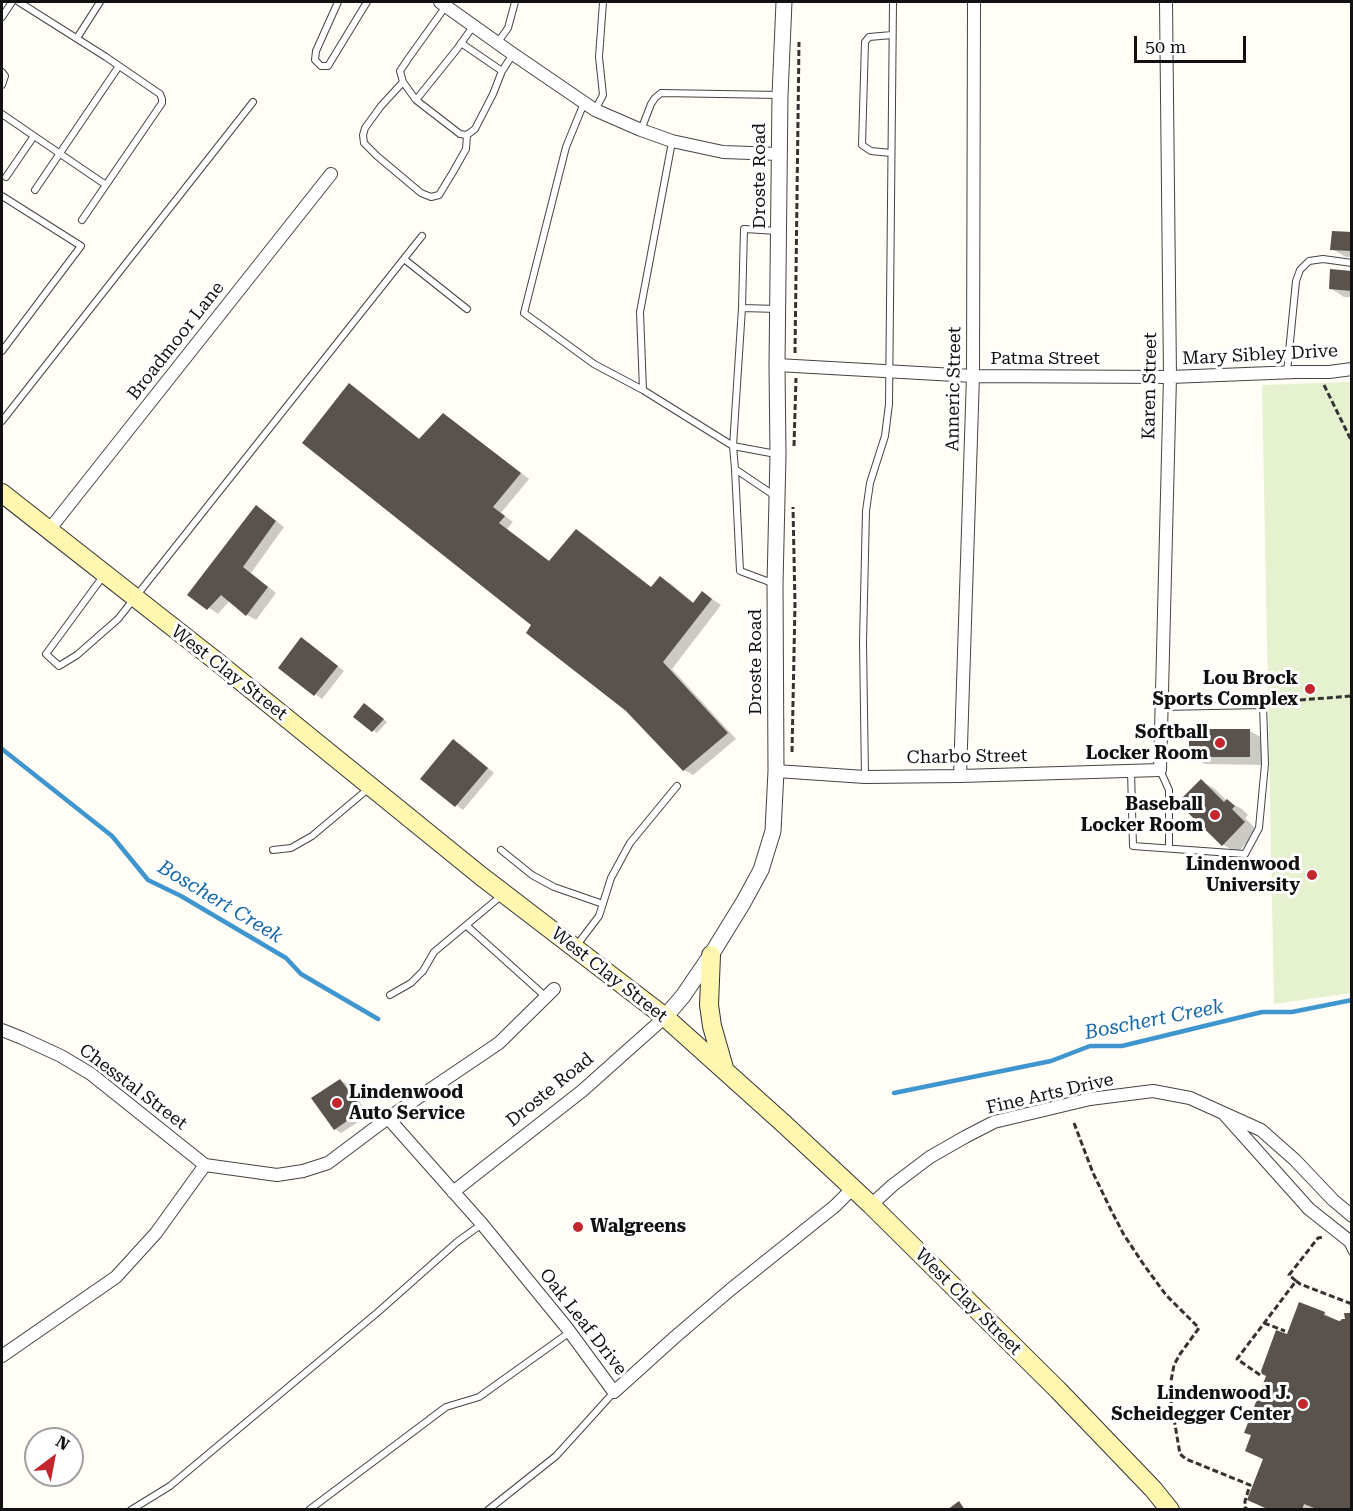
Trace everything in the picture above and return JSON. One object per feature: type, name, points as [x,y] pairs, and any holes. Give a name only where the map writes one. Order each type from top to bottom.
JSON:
[{"type":"main road","name":"West Clay Street","points":[[2,493],[216,661],[503,893],[665,1017],[871,1205],[1058,1390],[1153,1488],[1170,1509]]},
{"type":"main road","points":[[711,955],[709,1005],[712,1026],[725,1070]]},
{"type":"street","name":"Droste Road","points":[[453,1191],[582,1091],[665,1017],[683,996],[738,911],[761,870],[773,831],[776,771],[775,584],[779,154],[784,2]]},
{"type":"street","name":"Anneric Street","points":[[960,776],[974,376],[974,2]]},
{"type":"street","name":"Karen Street","points":[[1160,770],[1170,377],[1166,2]]},
{"type":"street","points":[[444,3],[595,110],[672,141],[723,152],[779,154]]},
{"type":"street","name":"Broadmoor Lane","points":[[49,530],[331,174]]},
{"type":"street","name":"Patma Street","points":[[777,365],[974,376],[1170,377]]},
{"type":"street","name":"Mary Sibley Drive","points":[[1170,377],[1329,372],[1352,369]]},
{"type":"street","name":"Charbo Street","points":[[776,771],[865,777],[1160,770]]},
{"type":"street","points":[[2,1355],[116,1277],[156,1233],[206,1165],[277,1175],[303,1172],[328,1163],[388,1118],[499,1043],[550,993]]},
{"type":"street","name":"Chesstal Street","points":[[2,1030],[61,1056],[92,1074],[206,1165]]},
{"type":"street","name":"Fine Arts Drive","points":[[871,1205],[930,1157],[994,1122],[1090,1100],[1152,1091],[1190,1098],[1261,1130],[1352,1216]]},
{"type":"street","name":"Fine Arts Drive","points":[[1222,1112],[1310,1209],[1348,1241]]},
{"type":"street","name":"Oak Leaf Drive","points":[[388,1118],[482,1224],[570,1332],[614,1392],[730,1290],[835,1206],[852,1189]]},
{"type":"lane","points":[[2,17],[12,2]]},
{"type":"lane","points":[[19,2],[119,66],[160,94],[162,99],[162,103],[82,220]]},
{"type":"lane","points":[[77,38],[100,2]]},
{"type":"lane","points":[[338,2],[316,51],[315,60],[321,66],[328,66],[367,2]]},
{"type":"lane","points":[[498,42],[508,28],[514,2]]},
{"type":"lane","points":[[595,110],[603,95],[599,57],[603,2]]},
{"type":"lane","points":[[865,777],[863,642],[866,511],[870,483],[887,425],[889,404],[893,2]]},
{"type":"lane","points":[[444,3],[400,71],[403,82],[416,100],[460,134],[467,135],[475,129],[493,94],[501,71],[513,54]]},
{"type":"lane","points":[[416,100],[474,25]]},
{"type":"lane","points":[[891,153],[871,151],[862,145],[866,42],[869,37],[892,34]]},
{"type":"lane","points":[[461,43],[501,71]]},
{"type":"lane","points":[[35,190],[119,66]]},
{"type":"lane","points":[[2,72],[5,76],[2,85]]},
{"type":"lane","points":[[403,82],[381,106],[365,128],[363,135],[364,143],[385,163],[422,193],[431,197],[439,195],[466,149],[467,135]]},
{"type":"lane","points":[[641,130],[651,104],[661,93],[780,95]]},
{"type":"lane","points":[[2,421],[253,102]]},
{"type":"lane","points":[[584,103],[566,147],[524,313],[594,364],[643,390],[733,446],[778,455]]},
{"type":"lane","points":[[2,114],[106,185]]},
{"type":"lane","points":[[6,177],[34,136]]},
{"type":"lane","points":[[643,390],[640,312],[672,141]]},
{"type":"lane","points":[[2,196],[81,246],[2,351]]},
{"type":"lane","points":[[775,584],[740,571],[733,446],[742,308],[744,229],[778,231]]},
{"type":"lane","points":[[105,574],[45,654],[59,666],[77,655],[115,622],[423,236]]},
{"type":"lane","points":[[404,259],[467,309]]},
{"type":"lane","points":[[1287,372],[1296,280],[1300,270],[1309,261],[1323,259],[1352,262]]},
{"type":"lane","points":[[742,308],[778,309]]},
{"type":"lane","points":[[735,469],[777,498]]},
{"type":"lane","points":[[1131,771],[1133,846],[1245,854],[1259,828],[1265,764],[1263,705],[1161,707]]},
{"type":"lane","points":[[1160,770],[1169,790],[1169,848]]},
{"type":"lane","points":[[575,948],[599,916],[611,878],[630,843],[677,786]]},
{"type":"lane","points":[[273,850],[291,848],[312,836],[371,787]]},
{"type":"lane","points":[[501,850],[532,875],[554,887],[603,904]]},
{"type":"lane","points":[[390,995],[411,983],[423,971],[434,952],[503,893]]},
{"type":"lane","points":[[467,926],[550,993]]},
{"type":"lane","points":[[131,1509],[170,1486],[378,1312],[457,1242],[482,1224]]},
{"type":"lane","points":[[1348,1241],[1352,1252]]},
{"type":"lane","points":[[309,1509],[446,1407],[479,1397],[570,1332]]},
{"type":"lane","points":[[488,1509],[556,1456],[614,1392]]},
{"type":"path","points":[[794,451],[799,34]]},
{"type":"path","points":[[1323,384],[1352,442]]},
{"type":"path","points":[[792,772],[795,604],[793,497]]},
{"type":"path","points":[[1268,702],[1352,696]]},
{"type":"path","points":[[1074,1123],[1093,1173],[1125,1235],[1166,1295],[1199,1328],[1174,1365],[1171,1381],[1171,1401],[1180,1454],[1185,1459],[1250,1485],[1245,1501],[1245,1507],[1248,1509]]},
{"type":"path","points":[[1323,1237],[1318,1238],[1288,1275],[1300,1284],[1352,1304]]},
{"type":"path","points":[[1260,1375],[1237,1359],[1296,1281]]},
{"type":"path","points":[[1264,1323],[1285,1331]]},
{"type":"green space","name":"Lou Brock Sports Complex","points":[[1352,382],[1351,993],[1274,1004],[1262,385]]},
{"type":"building","points":[[1332,231],[1352,232],[1352,251],[1330,250]]},
{"type":"building","points":[[1330,269],[1352,271],[1352,291],[1329,289]]},
{"type":"building","points":[[349,383],[419,439],[443,413],[521,473],[493,507],[505,516],[499,523],[549,561],[576,529],[651,587],[660,576],[693,603],[702,591],[712,599],[663,662],[728,733],[683,771],[626,711],[526,633],[531,625],[302,443]]},
{"type":"building","points":[[256,505],[276,521],[243,567],[268,587],[246,616],[221,595],[207,610],[187,595]]},
{"type":"building","points":[[301,637],[338,666],[314,696],[278,668]]},
{"type":"building","points":[[364,703],[384,719],[372,732],[353,717]]},
{"type":"building","name":"Softball Locker Room","points":[[1189,729],[1250,729],[1250,757],[1189,757]]},
{"type":"building","points":[[453,739],[488,768],[455,807],[420,779]]},
{"type":"building","name":"Baseball Locker Room","points":[[1201,779],[1224,802],[1227,799],[1235,806],[1232,809],[1245,822],[1222,846],[1181,806],[1186,802],[1182,798]]},
{"type":"building","points":[[340,1079],[363,1110],[334,1130],[311,1098]]},
{"type":"building","name":"Lindenwood J. Scheidegger Center","points":[[1299,1302],[1325,1312],[1324,1315],[1339,1321],[1345,1319],[1344,1313],[1352,1313],[1352,1510],[1319,1510],[1304,1504],[1302,1510],[1270,1510],[1247,1500],[1263,1459],[1245,1451],[1251,1435],[1244,1433],[1266,1376],[1261,1371],[1276,1330],[1287,1334]]},
{"type":"building","points":[[959,1501],[965,1510],[947,1510]]},
{"type":"waterway","name":"Boschert Creek","points":[[2,749],[112,836],[148,880],[181,896],[286,958],[301,974],[378,1019]]},
{"type":"waterway","name":"Boschert Creek","points":[[894,1093],[1051,1061],[1090,1046],[1122,1046],[1262,1012],[1292,1012],[1352,1000]]},
{"type":"place","name":"Lou Brock Sports Complex","points":[[1310,689]]},
{"type":"place","name":"Softball Locker Room","points":[[1220,743]]},
{"type":"place","name":"Baseball Locker Room","points":[[1215,815]]},
{"type":"place","name":"Lindenwood University","points":[[1312,875]]},
{"type":"place","name":"Lindenwood Auto Service","points":[[337,1103]]},
{"type":"place","name":"Walgreens","points":[[578,1227]]},
{"type":"place","name":"Lindenwood J. Scheidegger Center","points":[[1303,1404]]}]
